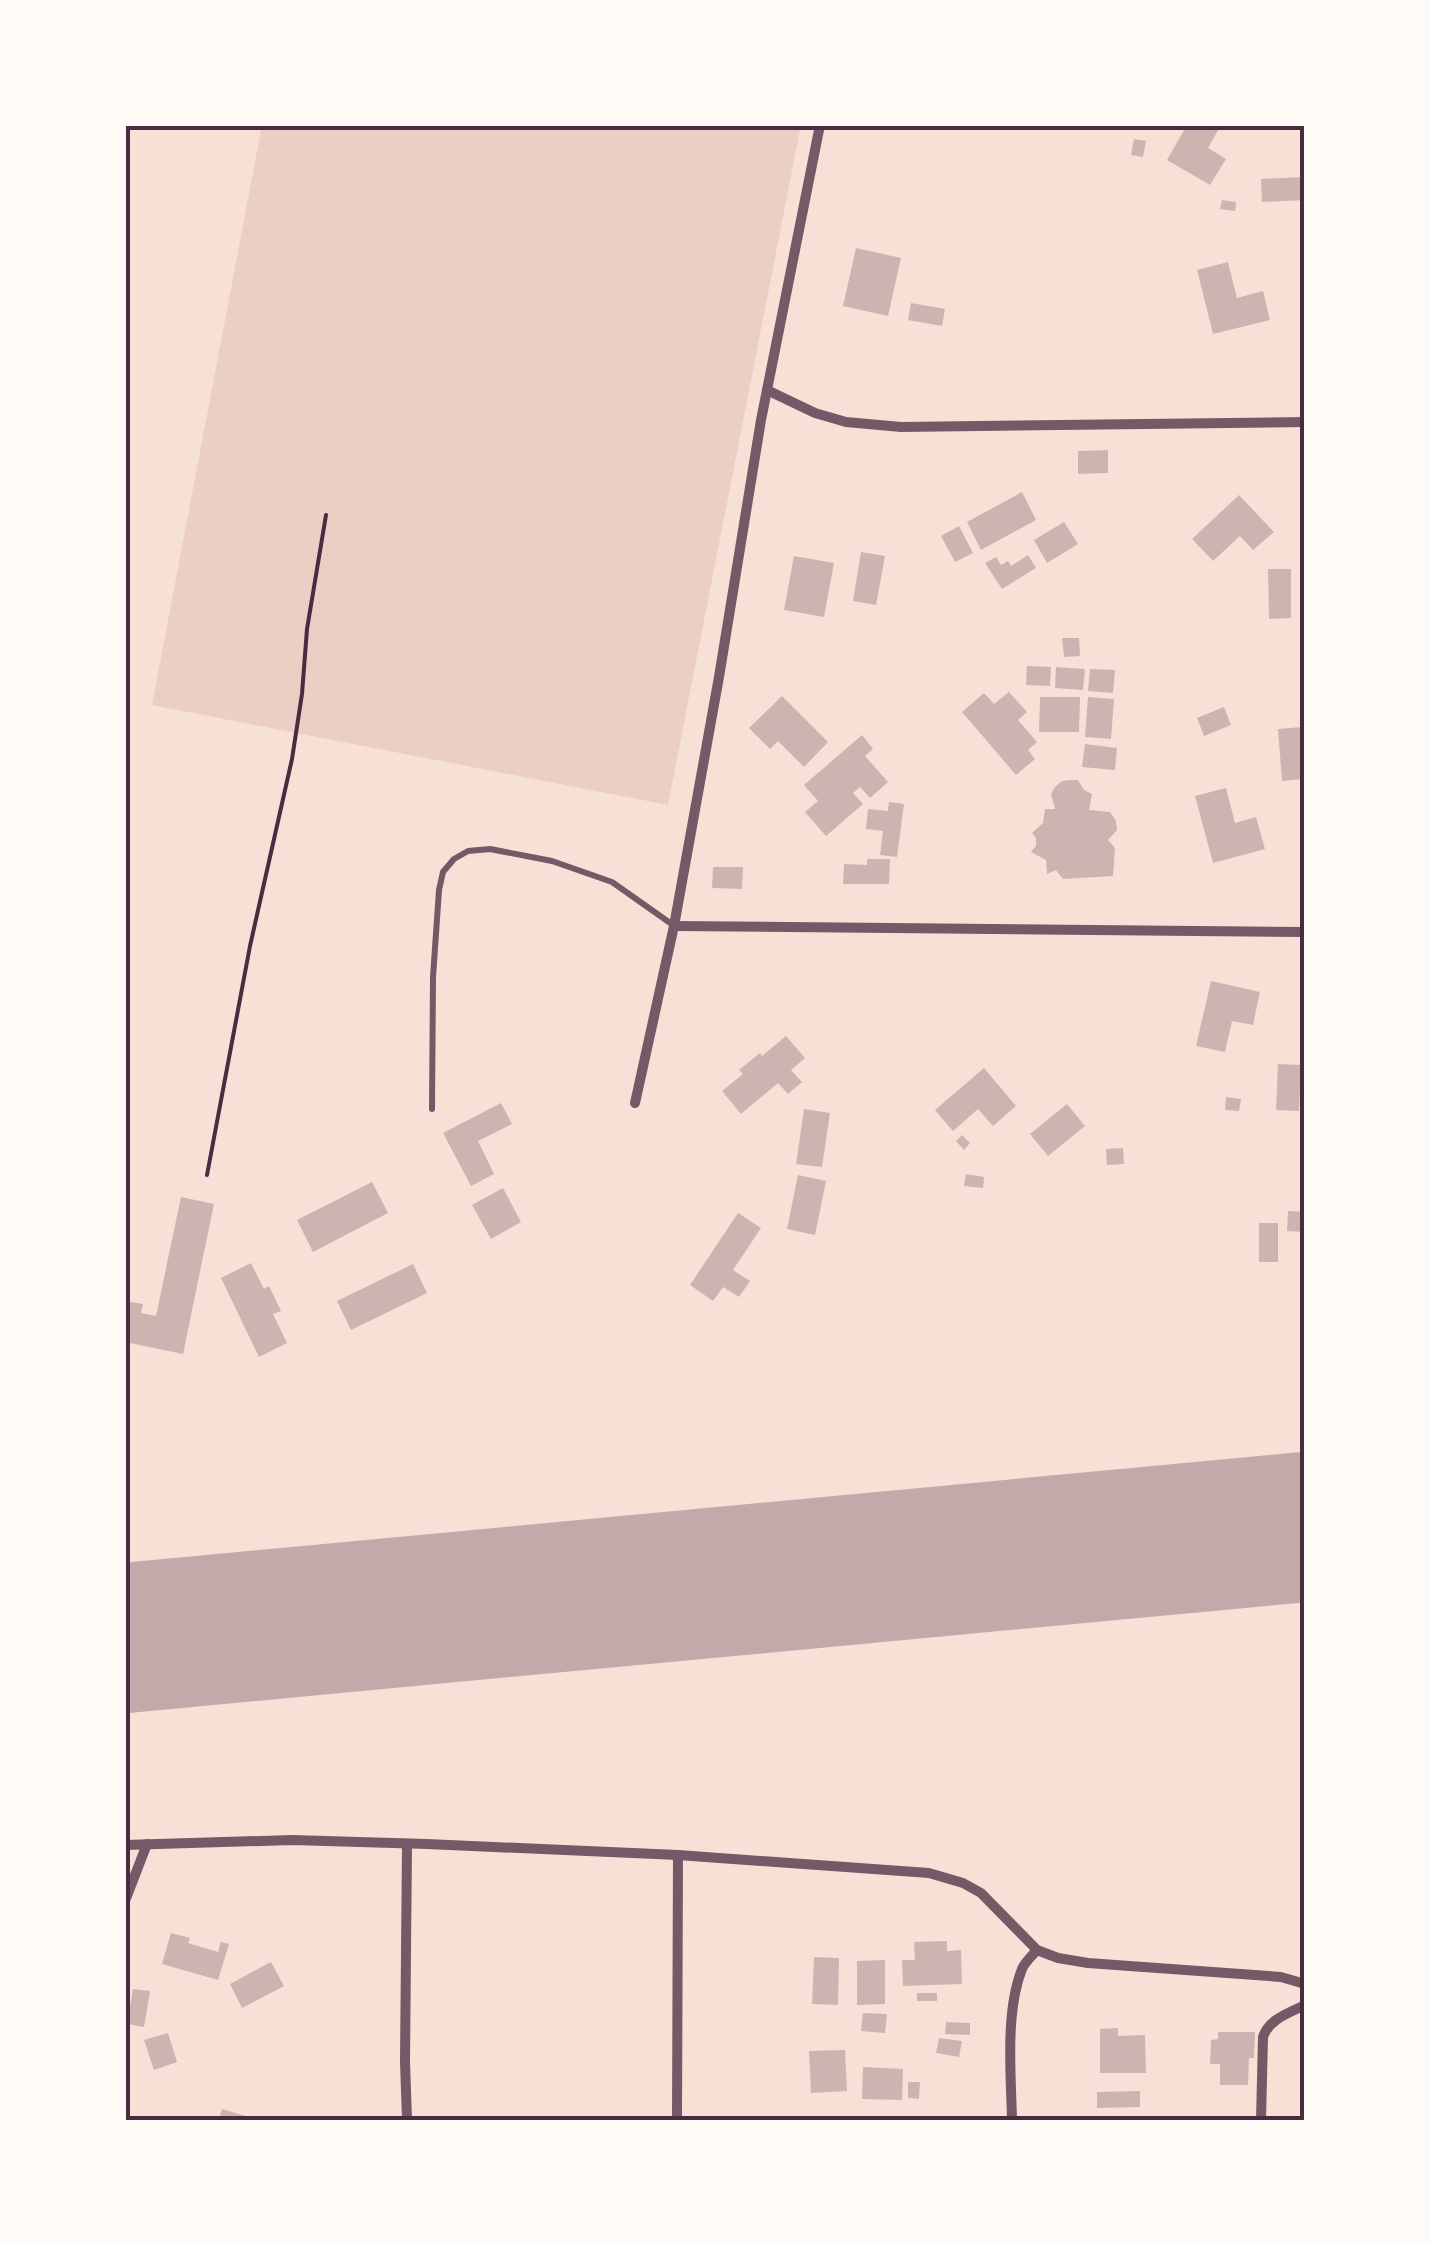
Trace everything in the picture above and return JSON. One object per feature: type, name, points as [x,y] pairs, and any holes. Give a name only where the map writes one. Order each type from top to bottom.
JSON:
[{"type":"street","points":[[635,1102],[674,926],[767,390],[820,125]]},
{"type":"street","points":[[767,390],[830,418],[901,427],[1305,422]]},
{"type":"street","points":[[674,926],[1305,932]]},
{"type":"street","points":[[125,1845],[292,1840],[407,1844],[678,1856],[929,1873],[981,1893],[1036,1950],[1058,1958],[1281,1977],[1305,1984]]},
{"type":"street","points":[[125,1901],[148,1844]]},
{"type":"street","points":[[407,1844],[407,2120]]},
{"type":"street","points":[[676,2120],[678,1856]]},
{"type":"street","points":[[1012,2120],[1014,2000],[1023,1966],[1036,1950]]},
{"type":"street","points":[[1261,2120],[1262,2037],[1273,2022],[1305,2005]]},
{"type":"lane","points":[[432,1108],[433,977],[439,890],[444,872],[454,859],[468,851],[490,849],[552,861],[612,882],[674,926]]},
{"type":"path","points":[[206,1175],[250,946],[292,759],[306,629],[326,516]]},
{"type":"shaded area","points":[[262,125],[801,125],[668,805],[152,705]]},
{"type":"building","points":[[1187,125],[1221,125],[1208,148],[1226,159],[1210,185],[1167,160]]},
{"type":"building","points":[[1134,139],[1146,141],[1143,157],[1131,155]]},
{"type":"building","points":[[1305,177],[1305,200],[1262,202],[1261,179]]},
{"type":"building","points":[[1222,200],[1236,202],[1235,211],[1220,209]]},
{"type":"building","points":[[856,248],[901,258],[888,316],[843,306]]},
{"type":"building","points":[[1228,262],[1237,298],[1263,291],[1270,320],[1213,334],[1197,270]]},
{"type":"building","points":[[911,303],[945,309],[942,326],[908,320]]},
{"type":"building","points":[[1108,450],[1108,473],[1078,474],[1078,451]]},
{"type":"building","points":[[1022,492],[1036,520],[981,550],[967,522]]},
{"type":"building","points":[[1239,495],[1274,532],[1253,550],[1240,536],[1213,561],[1192,539]]},
{"type":"building","points":[[1064,522],[1078,544],[1047,563],[1034,540]]},
{"type":"building","points":[[959,526],[973,553],[955,562],[941,536]]},
{"type":"building","points":[[861,552],[885,556],[876,605],[853,601]]},
{"type":"building","points":[[1028,555],[1036,568],[1002,589],[985,563],[996,557],[1001,565],[1008,561],[1011,566]]},
{"type":"building","points":[[794,556],[834,563],[824,617],[784,610]]},
{"type":"building","points":[[1268,569],[1291,569],[1291,618],[1269,619]]},
{"type":"building","points":[[1062,638],[1079,638],[1080,656],[1064,657]]},
{"type":"building","points":[[1027,666],[1051,667],[1050,686],[1026,685]]},
{"type":"building","points":[[1056,667],[1085,669],[1083,690],[1055,688]]},
{"type":"building","points":[[1090,669],[1115,670],[1113,693],[1088,691]]},
{"type":"building","points":[[1009,692],[1027,712],[1018,720],[1037,742],[1028,750],[1035,759],[1016,775],[962,712],[984,693],[994,704]]},
{"type":"building","points":[[782,696],[828,742],[804,767],[778,741],[770,749],[749,728]]},
{"type":"building","points":[[1040,697],[1080,697],[1079,732],[1039,732]]},
{"type":"building","points":[[1088,697],[1114,699],[1111,739],[1085,737]]},
{"type":"building","points":[[1224,707],[1231,725],[1204,736],[1197,718]]},
{"type":"building","points":[[1302,727],[1305,779],[1282,781],[1278,729]]},
{"type":"building","points":[[862,735],[873,749],[865,756],[888,782],[870,798],[860,787],[853,793],[863,804],[826,836],[805,812],[818,801],[804,785]]},
{"type":"building","points":[[1085,744],[1117,748],[1115,770],[1082,767]]},
{"type":"building","points":[[1078,780],[1092,794],[1089,810],[1110,812],[1116,821],[1117,830],[1108,840],[1115,848],[1113,876],[1063,879],[1056,870],[1047,874],[1046,860],[1031,852],[1036,846],[1032,833],[1043,823],[1045,809],[1055,809],[1051,794],[1055,787],[1062,781]]},
{"type":"building","points":[[1226,788],[1235,823],[1256,817],[1265,849],[1213,863],[1195,796]]},
{"type":"building","points":[[889,802],[904,804],[897,857],[880,855],[883,831],[866,829],[868,809],[888,811]]},
{"type":"building","points":[[867,859],[890,859],[889,884],[843,884],[844,864],[867,865]]},
{"type":"building","points":[[713,867],[743,867],[742,889],[712,888]]},
{"type":"building","points":[[1211,981],[1260,992],[1253,1025],[1232,1021],[1225,1052],[1196,1046]]},
{"type":"building","points":[[786,1036],[805,1058],[791,1070],[802,1082],[788,1094],[778,1083],[741,1114],[722,1091],[743,1074],[739,1070]]},
{"type":"building","points":[[1278,1064],[1301,1065],[1299,1111],[1276,1110]]},
{"type":"building","points":[[984,1068],[1016,1106],[993,1126],[978,1109],[953,1131],[935,1110]]},
{"type":"building","points":[[1226,1097],[1241,1099],[1239,1111],[1225,1110]]},
{"type":"building","points":[[501,1103],[512,1124],[478,1141],[494,1174],[471,1186],[443,1133]]},
{"type":"building","points":[[1067,1104],[1085,1126],[1048,1156],[1030,1134]]},
{"type":"building","points":[[804,1109],[830,1113],[822,1167],[796,1164]]},
{"type":"building","points":[[962,1135],[970,1143],[964,1150],[956,1141]]},
{"type":"building","points":[[1123,1148],[1124,1164],[1107,1165],[1106,1149]]},
{"type":"building","points":[[966,1174],[984,1177],[983,1188],[964,1186]]},
{"type":"building","points":[[798,1175],[826,1181],[815,1235],[787,1229]]},
{"type":"building","points":[[372,1182],[388,1213],[313,1252],[297,1220]]},
{"type":"building","points":[[503,1188],[521,1222],[491,1239],[472,1205]]},
{"type":"building","points":[[181,1197],[214,1204],[183,1354],[125,1342],[125,1301],[143,1304],[141,1313],[156,1316]]},
{"type":"building","points":[[1288,1211],[1305,1212],[1305,1232],[1287,1231]]},
{"type":"building","points":[[738,1213],[761,1228],[733,1270],[750,1281],[739,1297],[723,1287],[713,1301],[690,1285]]},
{"type":"building","points":[[1259,1223],[1278,1223],[1278,1262],[1259,1262]]},
{"type":"building","points":[[251,1263],[264,1289],[269,1286],[281,1311],[273,1314],[287,1343],[259,1357],[221,1278]]},
{"type":"building","points":[[413,1264],[427,1293],[351,1330],[337,1301]]},
{"type":"building","points":[[171,1933],[218,1952],[221,1942],[229,1944],[218,1980],[162,1964]]},
{"type":"building","points":[[947,1941],[947,1951],[961,1950],[962,1984],[903,1986],[902,1960],[915,1960],[914,1942]]},
{"type":"building","points":[[814,1957],[839,1958],[838,2005],[812,2004]]},
{"type":"building","points":[[885,1960],[885,2004],[857,2005],[857,1961]]},
{"type":"building","points":[[271,1962],[284,1986],[242,2008],[230,1984]]},
{"type":"building","points":[[133,1989],[150,1991],[144,2027],[127,2024]]},
{"type":"building","points":[[917,1993],[937,1993],[937,2001],[917,2001]]},
{"type":"building","points":[[863,2013],[887,2014],[885,2033],[861,2031]]},
{"type":"building","points":[[946,2022],[970,2023],[970,2035],[945,2034]]},
{"type":"building","points":[[1118,2028],[1118,2036],[1145,2035],[1146,2073],[1100,2073],[1100,2029]]},
{"type":"building","points":[[1218,2032],[1255,2032],[1248,2085],[1220,2085],[1220,2064],[1210,2064],[1211,2040],[1218,2039]]},
{"type":"building","points":[[168,2033],[177,2062],[154,2070],[144,2040]]},
{"type":"building","points":[[939,2038],[962,2041],[959,2057],[936,2053]]},
{"type":"building","points":[[845,2050],[847,2091],[811,2093],[809,2051]]},
{"type":"building","points":[[863,2067],[903,2069],[902,2100],[862,2099]]},
{"type":"building","points":[[908,2082],[920,2082],[919,2099],[908,2098]]},
{"type":"building","points":[[1140,2091],[1140,2107],[1097,2108],[1097,2092]]},
{"type":"building","points":[[222,2109],[256,2119],[256,2120],[219,2120]]},
{"type":"runway","points":[[125,1638],[1305,1527]]}]
